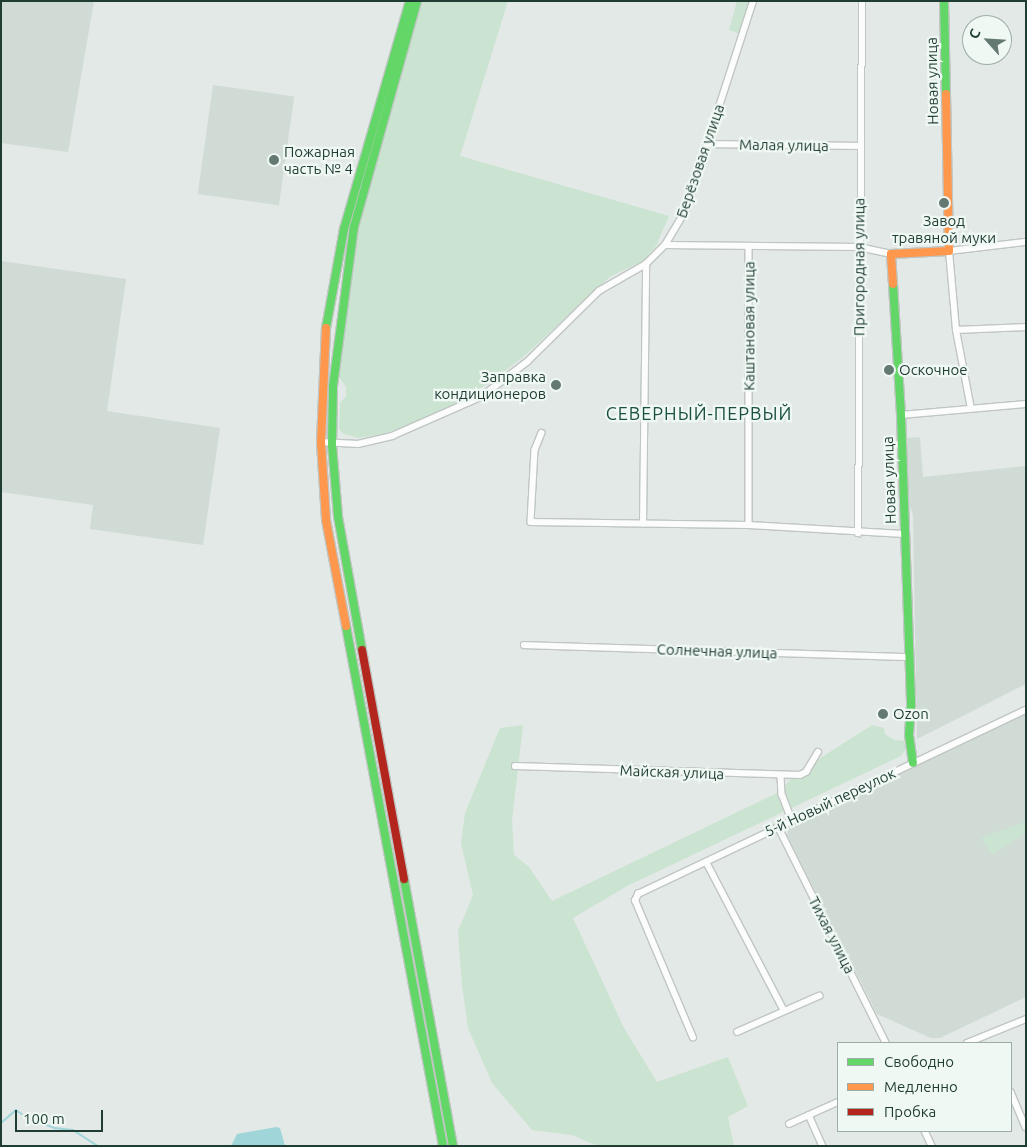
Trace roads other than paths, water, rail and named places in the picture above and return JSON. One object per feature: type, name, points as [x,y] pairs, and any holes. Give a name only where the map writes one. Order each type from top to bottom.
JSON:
[{"type":"main road","points":[[410,1],[344,230],[326,327],[321,442],[326,520],[443,1146]]},
{"type":"main road","points":[[417,1],[354,228],[333,386],[332,444],[338,516],[453,1146]]},
{"type":"main road","name":"Новая улица","points":[[944,1],[949,250]]},
{"type":"main road","points":[[891,254],[949,250]]},
{"type":"main road","name":"Новая улица","points":[[891,254],[900,415],[910,657],[910,735],[913,763]]},
{"type":"street","name":"Берёзовая улица","points":[[321,442],[332,444],[365,443],[392,436],[481,398],[527,362],[599,291],[646,264],[665,245],[685,212],[754,1]]},
{"type":"street","name":"Пригородная улица","points":[[858,534],[862,1]]},
{"type":"street","name":"Малая улица","points":[[707,144],[860,146]]},
{"type":"street","points":[[949,250],[1026,242]]},
{"type":"street","points":[[665,245],[859,248],[891,254]]},
{"type":"street","name":"Каштановая улица","points":[[749,246],[749,525]]},
{"type":"street","name":"Новая улица","points":[[949,250],[956,330],[971,409]]},
{"type":"street","points":[[643,524],[646,264]]},
{"type":"street","points":[[956,330],[1026,328]]},
{"type":"street","points":[[900,415],[1026,404]]},
{"type":"street","points":[[542,433],[535,450],[531,522],[749,525],[858,534],[904,534]]},
{"type":"street","name":"Солнечная улица","points":[[524,645],[910,657]]},
{"type":"street","name":"5-й Новый переулок","points":[[693,1038],[635,897],[778,826],[1026,710]]},
{"type":"street","name":"Майская улица","points":[[515,766],[781,776],[806,772],[818,752]]},
{"type":"street","points":[[781,776],[782,794],[792,820]]},
{"type":"street","name":"Тихая улица","points":[[778,826],[886,1042]]},
{"type":"street","points":[[707,862],[784,1010]]},
{"type":"street","points":[[737,1032],[819,996]]},
{"type":"street","points":[[974,1042],[988,1040],[1026,1019]]},
{"type":"street","points":[[1012,1094],[1026,1127]]},
{"type":"street","points":[[789,1124],[837,1102]]},
{"type":"street","points":[[809,1115],[823,1146]]},
{"type":"street","points":[[925,1132],[932,1146]]},
{"type":"water","points":[[276,1127],[280,1128],[285,1146],[231,1146],[237,1134]]},
{"type":"waterway","points":[[1,1123],[16,1110],[27,1118],[54,1128],[73,1130],[98,1146]]},
{"type":"place","name":"Пожарная часть № 4","points":[[274,160]]},
{"type":"place","name":"Завод травяной муки","points":[[944,203]]},
{"type":"place","name":"Оскочное","points":[[889,370]]},
{"type":"place","name":"Заправка кондиционеров","points":[[556,385]]},
{"type":"place","name":"Ozon","points":[[883,714]]},
{"type":"district","name":"СЕВЕРНЫЙ-ПЕРВЫЙ","points":[[699,413]]}]
